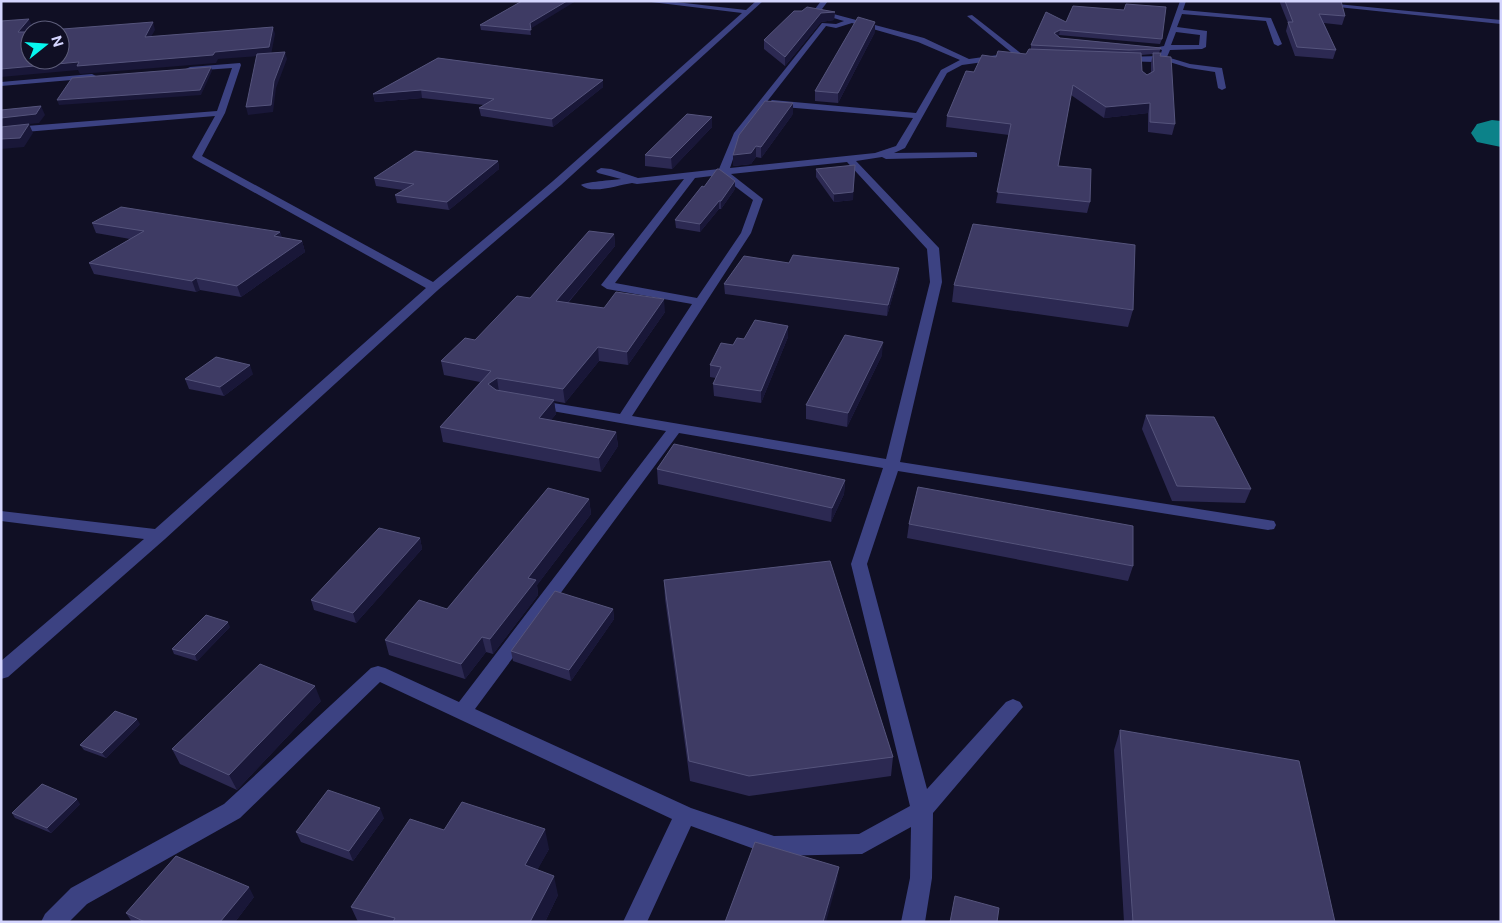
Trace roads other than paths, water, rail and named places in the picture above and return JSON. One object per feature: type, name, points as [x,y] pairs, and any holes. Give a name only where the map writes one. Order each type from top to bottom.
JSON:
[{"type":"street","points":[[646,1],[748,12]]},
{"type":"street","points":[[1,672],[159,535],[434,287],[557,183],[760,1]]},
{"type":"street","points":[[825,1],[818,9],[836,17],[921,40],[968,61]]},
{"type":"street","points":[[1165,53],[1183,1]]},
{"type":"street","points":[[1282,1],[1501,22]]},
{"type":"street","points":[[1179,12],[1269,19],[1278,44]]},
{"type":"street","points":[[970,16],[1019,54]]},
{"type":"street","points":[[723,173],[737,135],[824,24],[836,26],[852,21]]},
{"type":"street","points":[[1108,58],[1145,63],[1165,53],[1202,47],[1204,33],[1173,29]]},
{"type":"street","points":[[1147,47],[1165,53],[1189,66],[1219,70],[1222,88]]},
{"type":"street","points":[[876,156],[900,148],[944,72],[959,63],[968,61],[1032,54]]},
{"type":"street","points":[[178,70],[238,65],[221,113],[197,157],[434,287]]},
{"type":"street","points":[[1,84],[100,76]]},
{"type":"street","points":[[763,102],[918,116]]},
{"type":"street","points":[[1,131],[221,113]]},
{"type":"street","points":[[600,171],[637,182],[876,156],[974,155]]},
{"type":"street","points":[[850,160],[933,248],[936,282],[892,465],[860,564],[922,810],[921,878],[913,922]]},
{"type":"street","points":[[623,420],[746,233],[758,199],[723,173]]},
{"type":"street","points":[[691,176],[607,285],[700,302]]},
{"type":"street","points":[[586,185],[598,186],[632,179]]},
{"type":"street","points":[[518,401],[892,465],[1268,525]]},
{"type":"street","points":[[462,712],[675,429]]},
{"type":"street","points":[[1,516],[159,535]]},
{"type":"street","points":[[53,922],[79,896],[232,810],[378,673],[685,815],[774,846],[862,844],[922,810],[1013,707]]},
{"type":"street","points":[[635,922],[685,815]]}]
